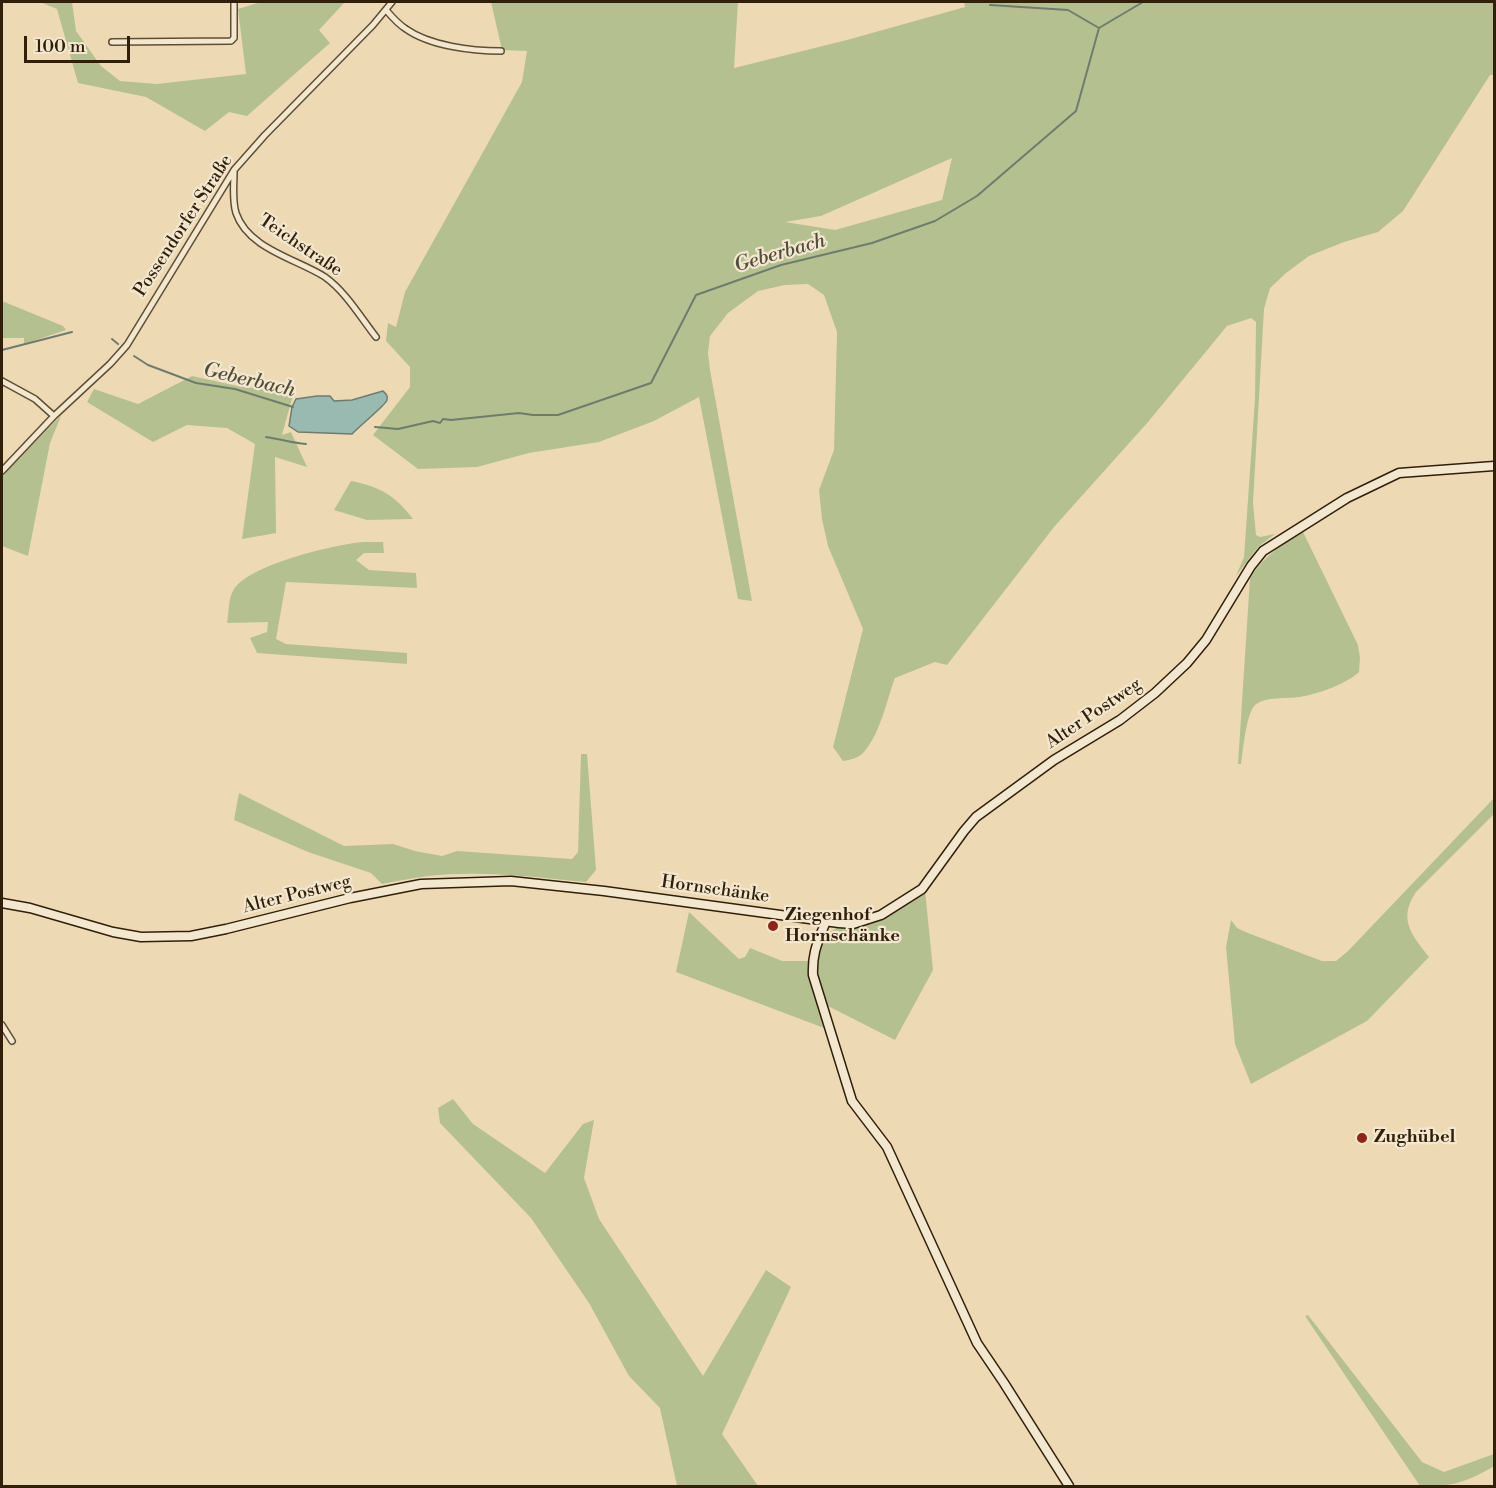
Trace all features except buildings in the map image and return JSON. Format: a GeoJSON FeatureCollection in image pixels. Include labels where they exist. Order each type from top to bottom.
{"type":"FeatureCollection","features":[{"type":"Feature","properties":{"kind":"street"},"geometry":{"type":"LineString","coordinates":[[112,42],[231,41],[234,38],[234,2]]}},
{"type":"Feature","properties":{"kind":"street","name":"Possendorfer Straße"},"geometry":{"type":"LineString","coordinates":[[2,471],[54,416],[88,387],[127,345],[234,170],[265,135],[373,25],[392,2]]}},
{"type":"Feature","properties":{"kind":"street"},"geometry":{"type":"LineString","coordinates":[[386,10],[398,23],[419,36],[457,47],[501,51]]}},
{"type":"Feature","properties":{"kind":"street","name":"Teichstraße"},"geometry":{"type":"LineString","coordinates":[[234,170],[234,202],[237,215],[244,227],[260,243],[280,256],[326,278],[376,338]]}},
{"type":"Feature","properties":{"kind":"street"},"geometry":{"type":"LineString","coordinates":[[2,381],[34,399],[54,416]]}},
{"type":"Feature","properties":{"kind":"street","name":"Alter Postweg"},"geometry":{"type":"LineString","coordinates":[[826,921],[853,924],[881,915],[900,905],[922,889],[976,817],[1054,760],[1120,720],[1149,699],[1187,663],[1206,640],[1251,566],[1263,551],[1347,498],[1399,473],[1494,466]]}},
{"type":"Feature","properties":{"kind":"street","name":"Alter Postweg"},"geometry":{"type":"LineString","coordinates":[[2,903],[141,937],[191,936],[226,930],[350,898],[421,884],[511,881],[604,891]]}},
{"type":"Feature","properties":{"kind":"street","name":"Hornschänke"},"geometry":{"type":"LineString","coordinates":[[604,891],[826,921]]}},
{"type":"Feature","properties":{"kind":"street"},"geometry":{"type":"LineString","coordinates":[[826,921],[815,946],[813,975],[852,1101],[887,1147],[977,1343],[1069,1486]]}},
{"type":"Feature","properties":{"kind":"street"},"geometry":{"type":"LineString","coordinates":[[2,1025],[12,1041]]}},
{"type":"Feature","properties":{"kind":"green space"},"geometry":{"type":"Polygon","coordinates":[[[40,2],[72,2],[76,31],[101,66],[120,81],[157,84],[246,74],[238,9],[261,2],[345,2],[319,30],[330,43],[247,116],[229,112],[205,131],[146,97],[78,83],[57,9],[40,2]]]}},
{"type":"Feature","properties":{"kind":"green space"},"geometry":{"type":"Polygon","coordinates":[[[491,2],[738,2],[734,68],[965,7],[964,2],[1494,2],[1494,75],[1490,75],[1403,211],[1378,232],[1309,256],[1270,288],[1264,309],[1253,503],[1256,535],[1260,537],[1275,534],[1258,547],[1236,576],[1244,557],[1255,399],[1256,322],[1251,318],[1227,326],[1148,422],[1054,527],[947,665],[935,662],[895,678],[879,726],[870,744],[860,756],[843,761],[833,747],[863,629],[828,546],[822,519],[819,490],[834,450],[837,332],[824,295],[808,284],[785,285],[758,291],[728,313],[710,336],[708,353],[710,370],[752,601],[738,599],[699,397],[654,421],[599,442],[529,453],[477,467],[418,469],[373,435],[410,387],[410,367],[386,341],[388,323],[396,327],[405,292],[522,82],[527,51],[502,50],[491,2]],[[952,158],[821,216],[785,222],[835,230],[942,200],[952,158]]]}},
{"type":"Feature","properties":{"kind":"green space"},"geometry":{"type":"Polygon","coordinates":[[[2,301],[63,326],[66,330],[24,344],[24,338],[2,338],[2,301]]]}},
{"type":"Feature","properties":{"kind":"green space"},"geometry":{"type":"Polygon","coordinates":[[[192,376],[242,387],[294,391],[282,435],[291,432],[307,467],[275,457],[276,533],[242,539],[255,444],[227,428],[187,425],[153,442],[87,402],[94,389],[138,404],[192,376]]]}},
{"type":"Feature","properties":{"kind":"green space"},"geometry":{"type":"Polygon","coordinates":[[[61,416],[50,443],[28,556],[2,546],[2,474],[61,416]]]}},
{"type":"Feature","properties":{"kind":"green space"},"geometry":{"type":"Polygon","coordinates":[[[351,481],[386,493],[413,519],[367,520],[334,510],[351,481]]]}},
{"type":"Feature","properties":{"kind":"green space"},"geometry":{"type":"Polygon","coordinates":[[[1303,532],[1358,645],[1359,672],[1347,681],[1323,691],[1300,697],[1265,700],[1255,705],[1247,724],[1241,764],[1238,764],[1250,578],[1261,563],[1303,532]]]}},
{"type":"Feature","properties":{"kind":"green space"},"geometry":{"type":"Polygon","coordinates":[[[364,542],[383,542],[384,553],[364,553],[356,560],[369,570],[416,573],[417,588],[286,582],[276,639],[286,644],[407,653],[407,664],[257,653],[250,638],[267,632],[268,622],[227,623],[231,594],[241,582],[255,573],[314,552],[364,542]]]}},
{"type":"Feature","properties":{"kind":"green space"},"geometry":{"type":"Polygon","coordinates":[[[581,754],[587,754],[596,870],[586,882],[507,875],[448,874],[382,884],[371,873],[308,852],[234,820],[239,793],[344,846],[393,844],[442,856],[457,851],[572,859],[578,852],[581,754]]]}},
{"type":"Feature","properties":{"kind":"green space"},"geometry":{"type":"Polygon","coordinates":[[[1494,798],[1494,814],[1416,892],[1411,902],[1407,918],[1409,926],[1429,957],[1367,1021],[1251,1084],[1235,1044],[1226,947],[1231,920],[1237,928],[1248,933],[1322,961],[1336,961],[1494,798]]]}},
{"type":"Feature","properties":{"kind":"green space"},"geometry":{"type":"Polygon","coordinates":[[[925,890],[933,970],[895,1040],[824,1004],[816,967],[817,955],[825,935],[838,927],[859,927],[869,924],[909,903],[925,890]]]}},
{"type":"Feature","properties":{"kind":"green space"},"geometry":{"type":"Polygon","coordinates":[[[689,912],[739,959],[745,957],[750,948],[782,961],[809,961],[809,976],[824,1028],[676,972],[689,912]]]}},
{"type":"Feature","properties":{"kind":"green space"},"geometry":{"type":"Polygon","coordinates":[[[453,1099],[473,1124],[545,1173],[583,1124],[594,1120],[584,1178],[599,1219],[703,1376],[766,1270],[791,1287],[722,1434],[758,1486],[677,1486],[660,1408],[629,1376],[589,1303],[531,1218],[440,1123],[438,1108],[453,1099]]]}},
{"type":"Feature","properties":{"kind":"green space"},"geometry":{"type":"Polygon","coordinates":[[[1308,1315],[1422,1462],[1444,1472],[1494,1454],[1494,1466],[1459,1482],[1441,1486],[1420,1486],[1305,1316],[1308,1315]]]}},
{"type":"Feature","properties":{"kind":"water"},"geometry":{"type":"Polygon","coordinates":[[[383,391],[387,396],[386,402],[352,434],[298,432],[289,426],[292,407],[296,399],[330,396],[334,401],[352,400],[383,391]]]}},
{"type":"Feature","properties":{"kind":"waterway","name":"Geberbach"},"geometry":{"type":"LineString","coordinates":[[375,427],[398,429],[433,421],[440,423],[443,419],[519,413],[558,415],[651,383],[696,295],[781,265],[872,243],[935,221],[977,196],[1076,111],[1099,28],[1143,2]]}},
{"type":"Feature","properties":{"kind":"waterway"},"geometry":{"type":"LineString","coordinates":[[990,5],[1068,10],[1099,28]]}},
{"type":"Feature","properties":{"kind":"waterway","name":"Geberbach"},"geometry":{"type":"LineString","coordinates":[[2,350],[72,332]]}},
{"type":"Feature","properties":{"kind":"waterway","name":"Geberbach"},"geometry":{"type":"LineString","coordinates":[[112,339],[118,344]]}},
{"type":"Feature","properties":{"kind":"waterway","name":"Geberbach"},"geometry":{"type":"LineString","coordinates":[[134,356],[148,365],[196,383],[235,389],[293,407]]}},
{"type":"Feature","properties":{"kind":"waterway"},"geometry":{"type":"LineString","coordinates":[[266,437],[306,444]]}},
{"type":"Feature","properties":{"kind":"place","name":"Ziegenhof Hornschänke"},"geometry":{"type":"Point","coordinates":[773,926]}},
{"type":"Feature","properties":{"kind":"place","name":"Zughübel"},"geometry":{"type":"Point","coordinates":[1362,1138]}}]}
